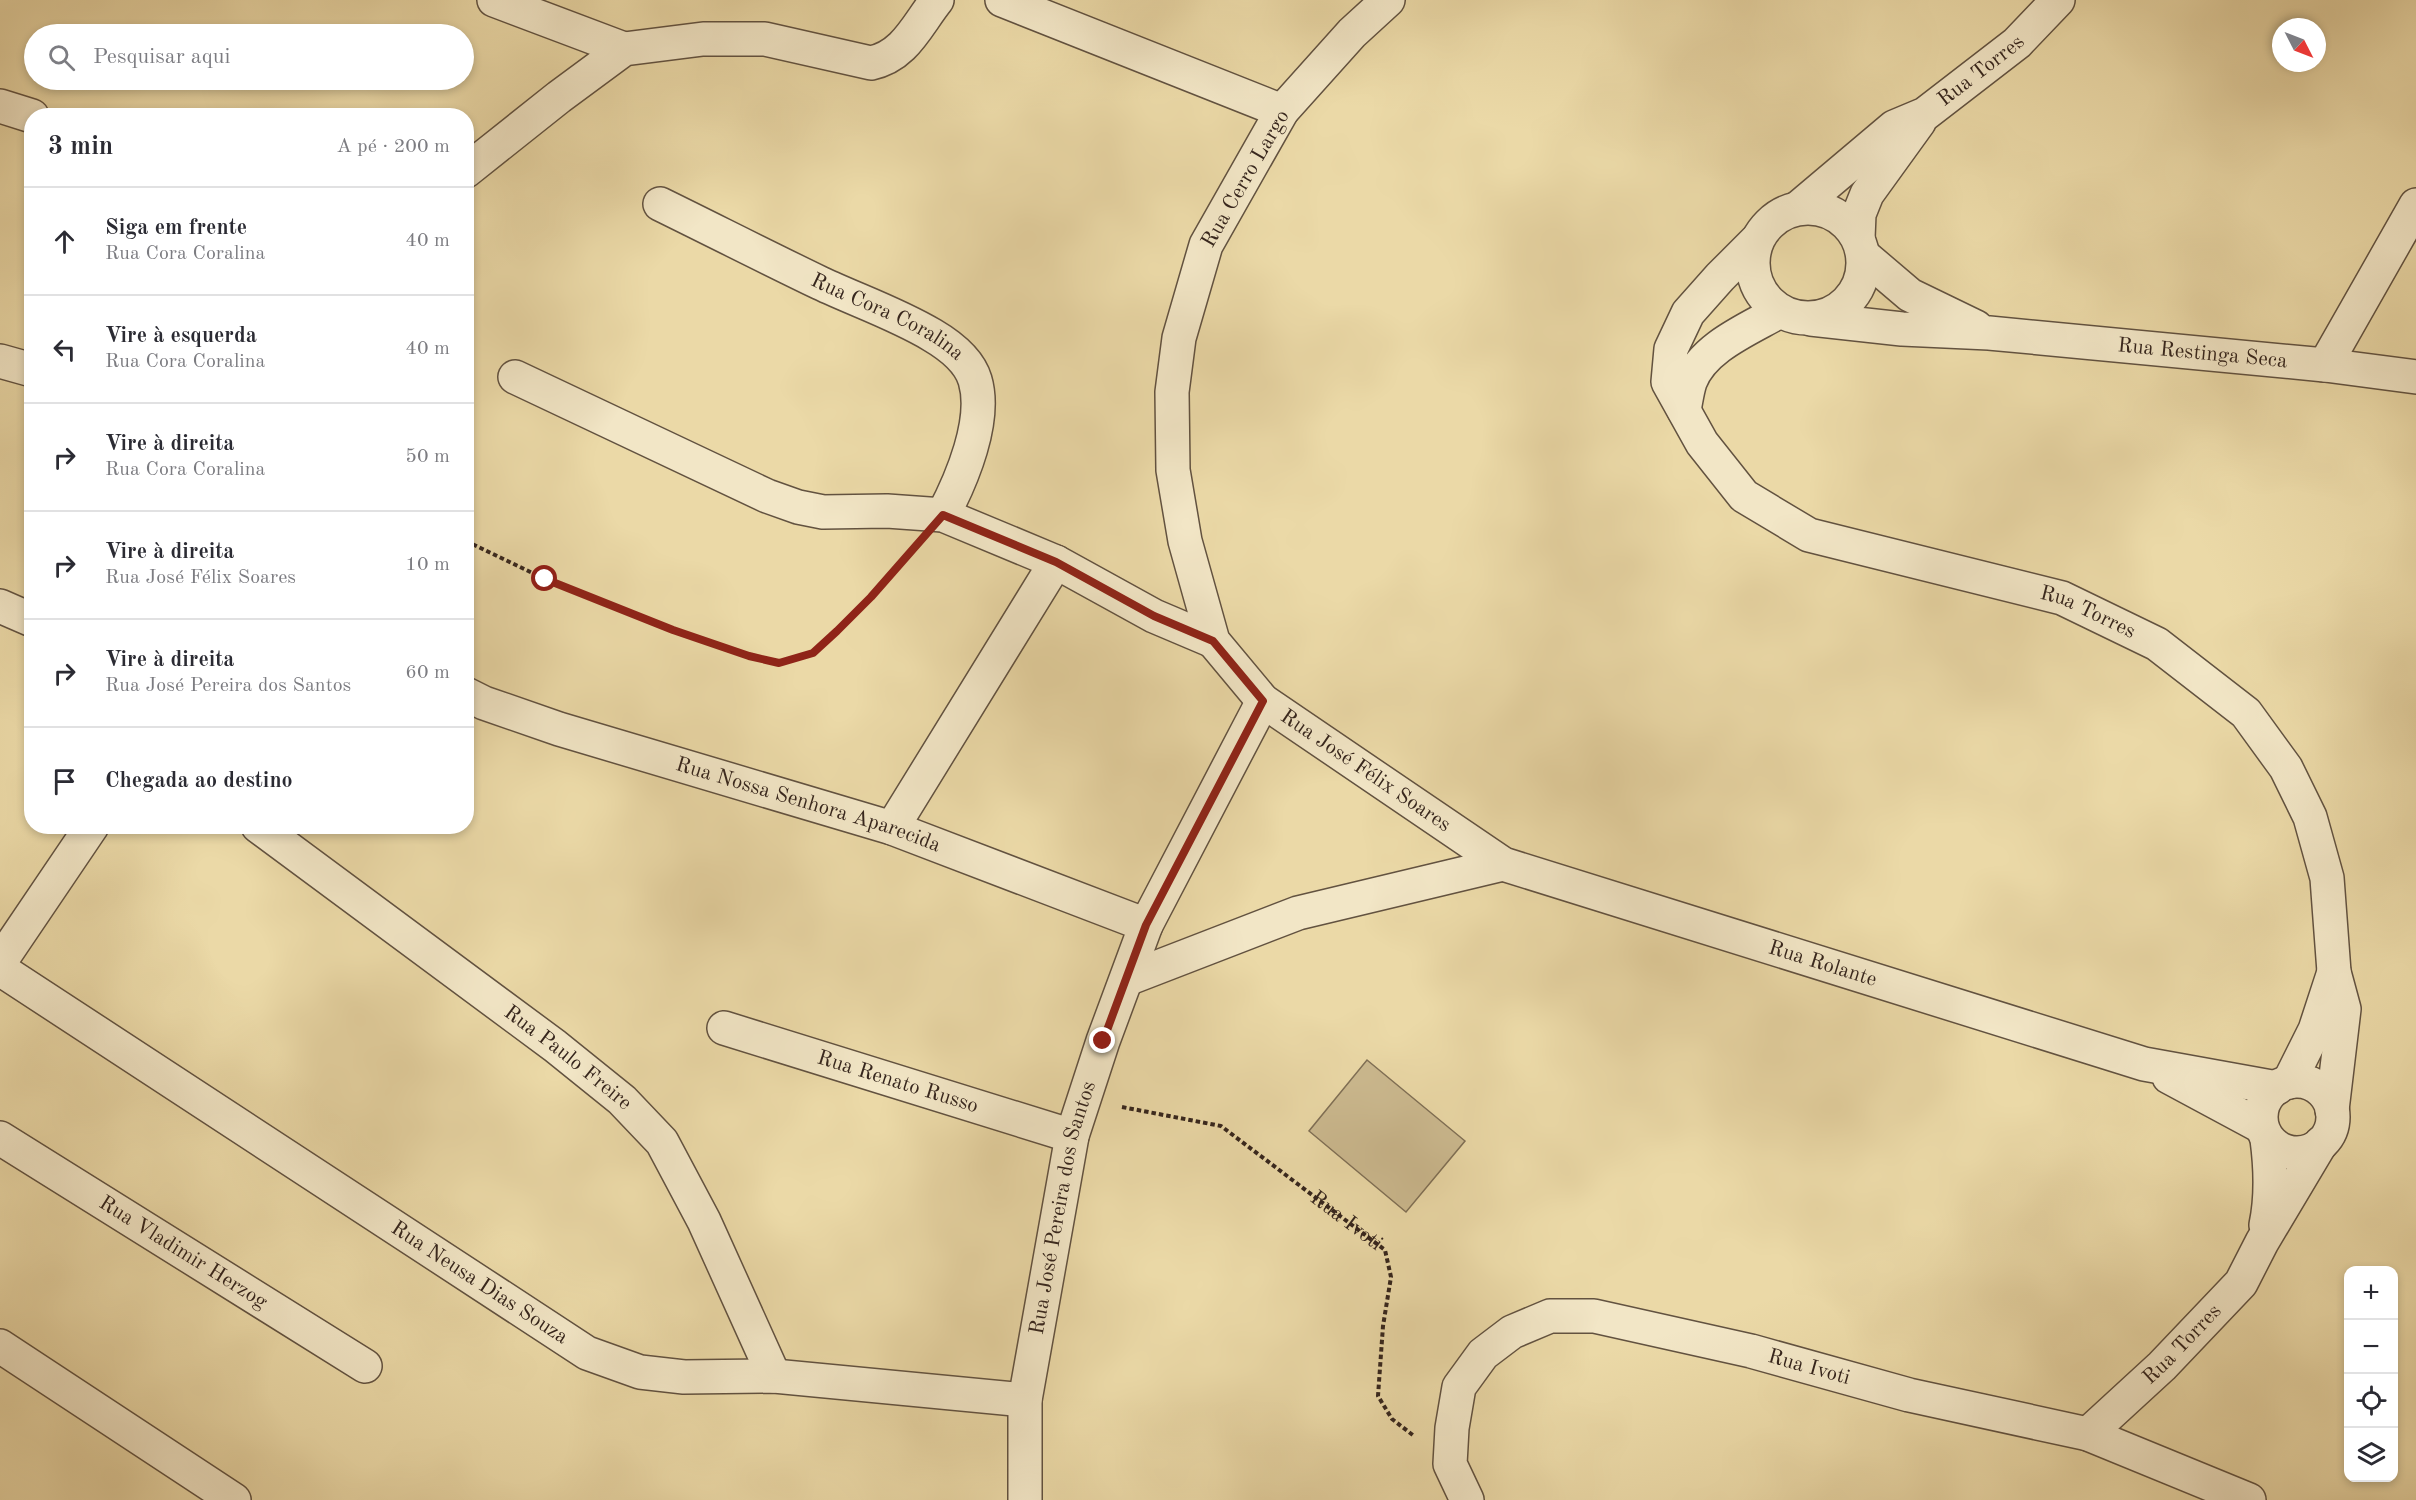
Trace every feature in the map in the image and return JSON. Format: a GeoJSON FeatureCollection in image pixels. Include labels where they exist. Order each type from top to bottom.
{"type":"FeatureCollection","features":[{"type":"Feature","properties":{"kind":"street"},"geometry":{"type":"LineString","coordinates":[[494,0],[624,49],[703,39],[765,39],[871,63],[894,54],[937,0]]}},
{"type":"Feature","properties":{"kind":"street"},"geometry":{"type":"LineString","coordinates":[[1002,0],[1282,111]]}},
{"type":"Feature","properties":{"kind":"street","name":"Rua Cerro Largo"},"geometry":{"type":"LineString","coordinates":[[1213,641],[1183,531],[1173,470],[1172,392],[1179,338],[1206,245],[1282,111],[1352,33],[1388,0]]}},
{"type":"Feature","properties":{"kind":"street","name":"Rua Torres"},"geometry":{"type":"LineString","coordinates":[[1798,208],[1894,127],[1925,114],[2017,43],[2058,0]]}},
{"type":"Feature","properties":{"kind":"street"},"geometry":{"type":"LineString","coordinates":[[474,165],[624,49]]}},
{"type":"Feature","properties":{"kind":"street"},"geometry":{"type":"LineString","coordinates":[[0,106],[24,114]]}},
{"type":"Feature","properties":{"kind":"street","name":"Rua Torres"},"geometry":{"type":"LineString","coordinates":[[1860,246],[1859,214],[1867,194],[1925,114]]}},
{"type":"Feature","properties":{"kind":"street","name":"Rua Cora Coralina"},"geometry":{"type":"LineString","coordinates":[[660,204],[932,335],[966,362],[974,379],[979,403],[968,459],[958,486],[943,515]]}},
{"type":"Feature","properties":{"kind":"street"},"geometry":{"type":"LineString","coordinates":[[2325,364],[2416,205]]}},
{"type":"Feature","properties":{"kind":"street"},"geometry":{"type":"LineString","coordinates":[[1816,207],[1833,213],[1847,223],[1860,246],[1863,273],[1857,290],[1845,304],[1829,314],[1811,319],[1792,317],[1780,311],[1762,295],[1754,278],[1752,259],[1756,241],[1767,225],[1781,213],[1798,208],[1816,207]]}},
{"type":"Feature","properties":{"kind":"street","name":"Rua Torres"},"geometry":{"type":"LineString","coordinates":[[1756,241],[1688,313],[1671,349],[1668,382],[1702,443],[1744,496],[1809,535],[2062,598],[2157,644],[2246,713],[2286,768],[2310,817],[2326,878],[2334,972],[2344,1009],[2332,1110]]}},
{"type":"Feature","properties":{"kind":"street","name":"Rua Restinga Seca"},"geometry":{"type":"LineString","coordinates":[[1860,246],[1910,295],[1989,333]]}},
{"type":"Feature","properties":{"kind":"street"},"geometry":{"type":"LineString","coordinates":[[1684,410],[1690,382],[1701,363],[1724,344],[1780,311]]}},
{"type":"Feature","properties":{"kind":"street","name":"Rua Restinga Seca"},"geometry":{"type":"LineString","coordinates":[[1811,319],[1902,329],[1989,333],[2325,364],[2416,377]]}},
{"type":"Feature","properties":{"kind":"street"},"geometry":{"type":"LineString","coordinates":[[0,361],[24,368]]}},
{"type":"Feature","properties":{"kind":"street"},"geometry":{"type":"LineString","coordinates":[[514,377],[767,496],[798,507],[823,512],[887,511],[943,515],[1056,562],[1154,616],[1213,641]]}},
{"type":"Feature","properties":{"kind":"street"},"geometry":{"type":"LineString","coordinates":[[892,828],[1056,562]]}},
{"type":"Feature","properties":{"kind":"street"},"geometry":{"type":"LineString","coordinates":[[0,606],[24,616]]}},
{"type":"Feature","properties":{"kind":"street","name":"Rua José Félix Soares"},"geometry":{"type":"LineString","coordinates":[[1213,641],[1263,701],[1503,864]]}},
{"type":"Feature","properties":{"kind":"street","name":"Rua Nossa Senhora Aparecida"},"geometry":{"type":"LineString","coordinates":[[474,698],[559,729],[892,828],[1146,925]]}},
{"type":"Feature","properties":{"kind":"street","name":"Rua José Pereira dos Santos"},"geometry":{"type":"LineString","coordinates":[[1025,1500],[1025,1400],[1072,1136],[1083,1099],[1146,925],[1263,701]]}},
{"type":"Feature","properties":{"kind":"street"},"geometry":{"type":"LineString","coordinates":[[0,962],[87,834]]}},
{"type":"Feature","properties":{"kind":"street","name":"Rua Paulo Freire"},"geometry":{"type":"LineString","coordinates":[[269,834],[555,1046],[622,1100],[662,1142],[704,1221],[774,1376]]}},
{"type":"Feature","properties":{"kind":"street"},"geometry":{"type":"LineString","coordinates":[[1127,979],[1298,913],[1503,864]]}},
{"type":"Feature","properties":{"kind":"street","name":"Rua Rolante"},"geometry":{"type":"LineString","coordinates":[[1503,864],[2144,1064],[2283,1085]]}},
{"type":"Feature","properties":{"kind":"street","name":"Rua Neusa Dias Souza"},"geometry":{"type":"LineString","coordinates":[[0,969],[587,1353],[640,1372],[684,1377],[774,1376],[1025,1400]]}},
{"type":"Feature","properties":{"kind":"street","name":"Rua Torres"},"geometry":{"type":"LineString","coordinates":[[2283,1085],[2315,1030],[2334,972]]}},
{"type":"Feature","properties":{"kind":"street","name":"Rua Renato Russo"},"geometry":{"type":"LineString","coordinates":[[724,1028],[1072,1136]]}},
{"type":"Feature","properties":{"kind":"street","name":"Rua Rolante"},"geometry":{"type":"LineString","coordinates":[[2144,1064],[2265,1133]]}},
{"type":"Feature","properties":{"kind":"street"},"geometry":{"type":"LineString","coordinates":[[2300,1081],[2321,1090],[2332,1110],[2333,1122],[2329,1133],[2312,1150],[2300,1153],[2288,1152],[2276,1147],[2265,1133],[2260,1115],[2269,1094],[2283,1085],[2300,1081]]}},
{"type":"Feature","properties":{"kind":"street","name":"Rua Torres"},"geometry":{"type":"LineString","coordinates":[[2262,1242],[2270,1207],[2271,1184],[2265,1133]]}},
{"type":"Feature","properties":{"kind":"street","name":"Rua Vladimir Herzog"},"geometry":{"type":"LineString","coordinates":[[0,1138],[365,1366]]}},
{"type":"Feature","properties":{"kind":"street","name":"Rua Torres"},"geometry":{"type":"LineString","coordinates":[[2088,1434],[2162,1366],[2241,1283],[2262,1242],[2321,1143]]}},
{"type":"Feature","properties":{"kind":"street","name":"Rua Ivoti"},"geometry":{"type":"LineString","coordinates":[[1467,1500],[1450,1464],[1452,1428],[1459,1387],[1483,1354],[1512,1332],[1550,1316],[1605,1318],[1751,1351],[1909,1395],[2088,1434],[2249,1500]]}},
{"type":"Feature","properties":{"kind":"street"},"geometry":{"type":"LineString","coordinates":[[0,1346],[234,1500]]}},
{"type":"Feature","properties":{"kind":"path"},"geometry":{"type":"LineString","coordinates":[[474,545],[545,579],[673,630],[749,656],[779,663],[813,653],[829,639],[871,597],[943,515]]}},
{"type":"Feature","properties":{"kind":"path","name":"Rua Ivoti"},"geometry":{"type":"LineString","coordinates":[[1083,1099],[1221,1126],[1385,1250],[1391,1277],[1383,1326],[1378,1396],[1392,1419],[1450,1464]]}},
{"type":"Feature","properties":{"kind":"shaded area"},"geometry":{"type":"Polygon","coordinates":[[[1367,1060],[1465,1141],[1406,1212],[1309,1131],[1367,1060]]]}},
{"type":"Feature","properties":{"kind":"route"},"geometry":{"type":"LineString","coordinates":[[545,579],[673,630],[749,656],[779,663],[797,660],[813,653],[871,597],[943,515],[1056,562],[1154,616],[1213,641],[1263,701],[1146,925],[1103,1041]]}}]}
